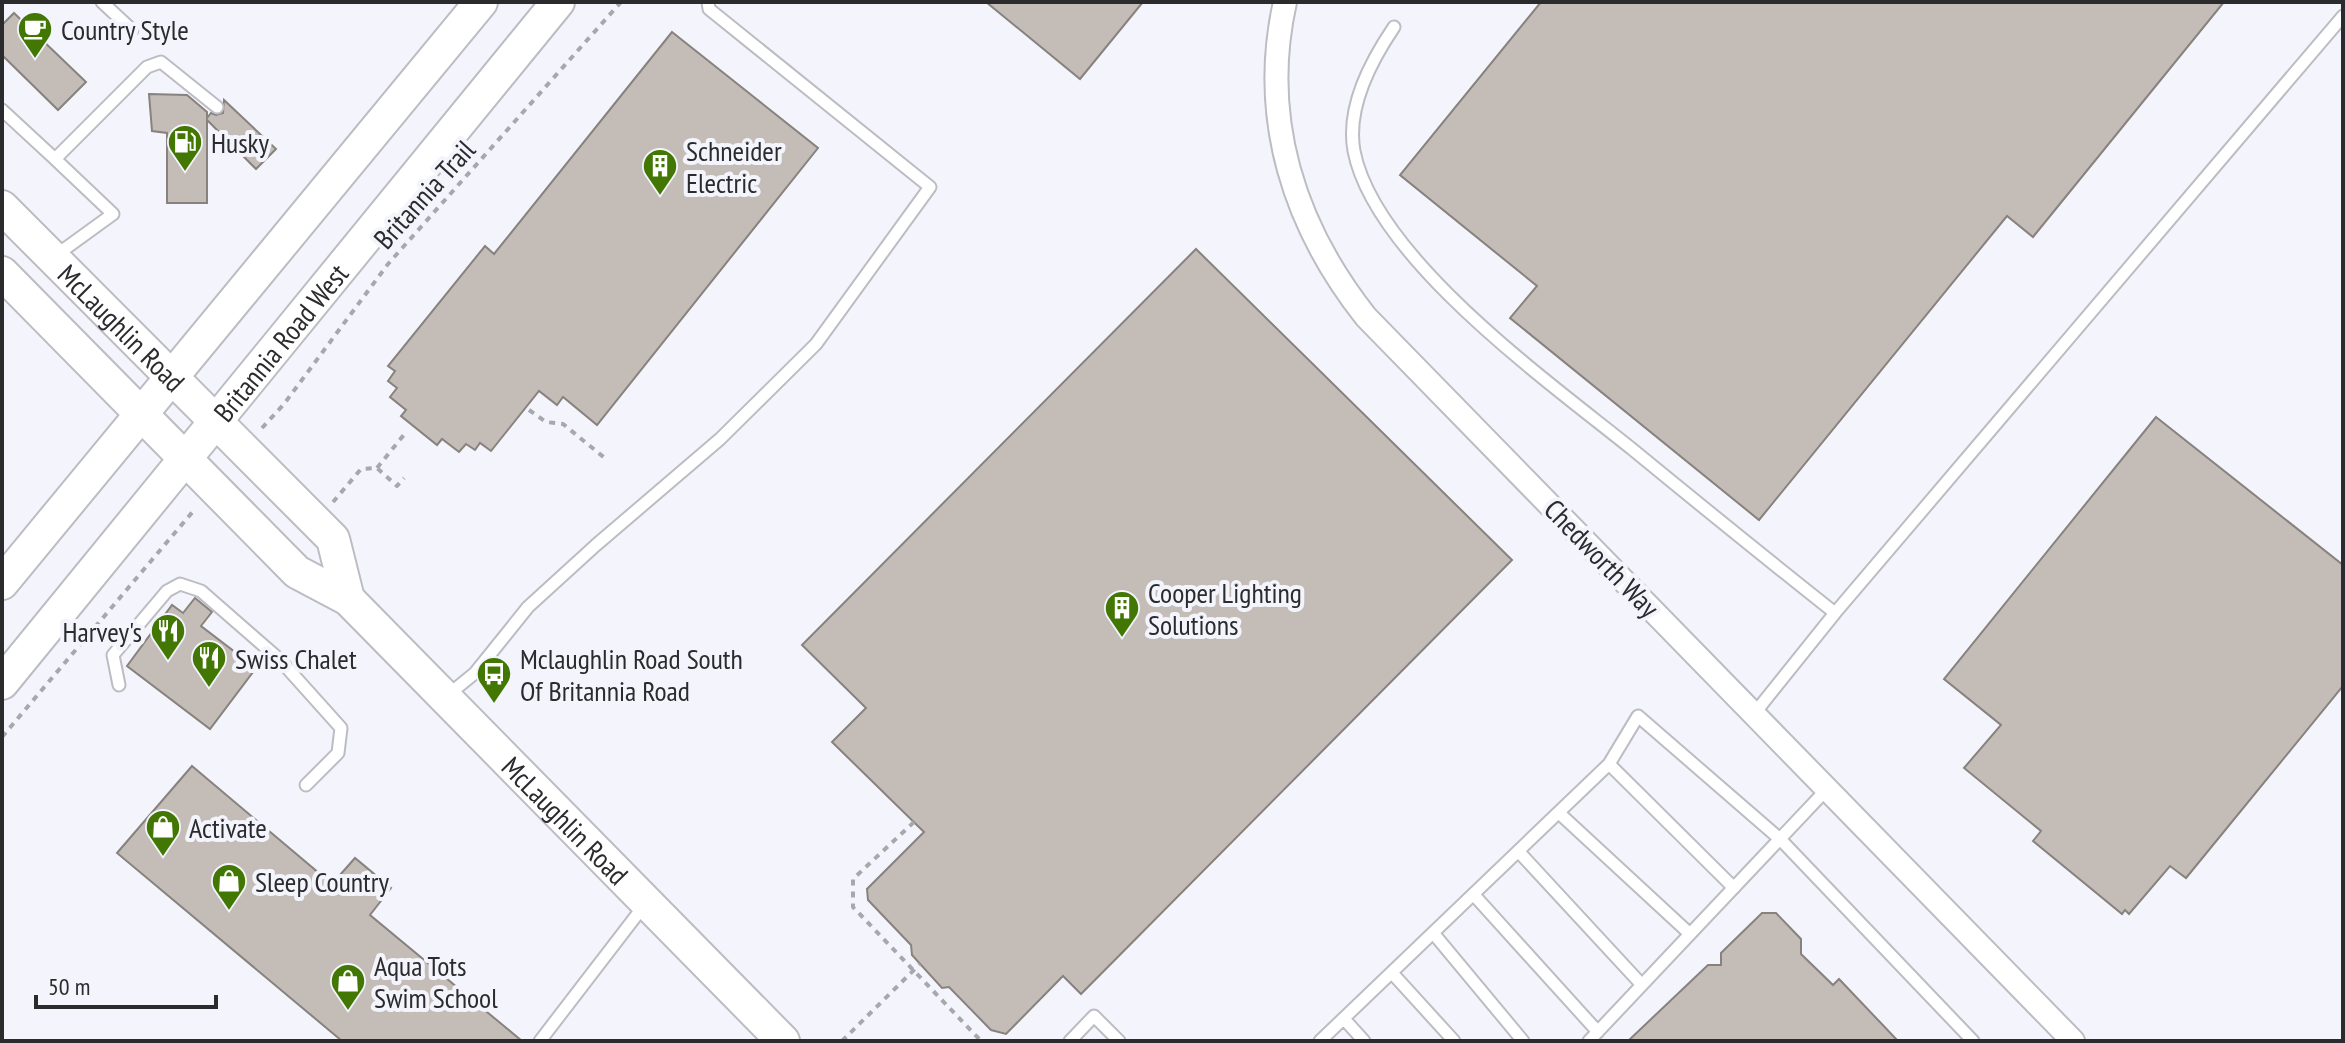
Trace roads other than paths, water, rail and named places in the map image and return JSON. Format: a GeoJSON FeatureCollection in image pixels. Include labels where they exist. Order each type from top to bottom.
{"type":"FeatureCollection","features":[{"type":"Feature","properties":{"kind":"street"},"geometry":{"type":"LineString","coordinates":[[2,583],[481,2]]}},
{"type":"Feature","properties":{"kind":"street","name":"Britannia Road West"},"geometry":{"type":"LineString","coordinates":[[2,683],[558,2]]}},
{"type":"Feature","properties":{"kind":"street","name":"Chedworth Way"},"geometry":{"type":"LineString","coordinates":[[1285,2],[1279,32],[1276,83],[1285,158],[1308,226],[1344,288],[1366,317],[2073,1041]]}},
{"type":"Feature","properties":{"kind":"street","name":"McLaughlin Road"},"geometry":{"type":"LineString","coordinates":[[2,207],[333,539],[348,599]]}},
{"type":"Feature","properties":{"kind":"street","name":"McLaughlin Road"},"geometry":{"type":"LineString","coordinates":[[2,273],[297,572],[348,599],[783,1041]]}},
{"type":"Feature","properties":{"kind":"lane"},"geometry":{"type":"LineString","coordinates":[[102,2],[132,30]]}},
{"type":"Feature","properties":{"kind":"lane"},"geometry":{"type":"LineString","coordinates":[[445,698],[475,673],[528,607],[720,439],[816,344],[930,187],[709,9],[708,2]]}},
{"type":"Feature","properties":{"kind":"lane"},"geometry":{"type":"LineString","coordinates":[[1754,714],[1835,613],[2343,16]]}},
{"type":"Feature","properties":{"kind":"lane"},"geometry":{"type":"LineString","coordinates":[[1394,27],[1372,60],[1354,124],[1354,150],[1382,214],[1427,273],[1485,329],[1835,613]]}},
{"type":"Feature","properties":{"kind":"lane"},"geometry":{"type":"LineString","coordinates":[[55,159],[147,67],[161,62],[217,107]]}},
{"type":"Feature","properties":{"kind":"lane"},"geometry":{"type":"LineString","coordinates":[[2,110],[113,214],[52,258]]}},
{"type":"Feature","properties":{"kind":"lane"},"geometry":{"type":"LineString","coordinates":[[119,685],[113,655],[167,591],[180,584],[201,591],[280,660],[341,728],[338,753],[306,785]]}},
{"type":"Feature","properties":{"kind":"lane"},"geometry":{"type":"LineString","coordinates":[[1320,1041],[1609,764],[1638,716],[1780,839],[1973,1041]]}},
{"type":"Feature","properties":{"kind":"lane"},"geometry":{"type":"LineString","coordinates":[[1609,764],[1734,888]]}},
{"type":"Feature","properties":{"kind":"lane"},"geometry":{"type":"LineString","coordinates":[[1474,895],[1593,1036],[1827,789]]}},
{"type":"Feature","properties":{"kind":"lane"},"geometry":{"type":"LineString","coordinates":[[1559,813],[1690,934]]}},
{"type":"Feature","properties":{"kind":"lane"},"geometry":{"type":"LineString","coordinates":[[1519,852],[1642,985]]}},
{"type":"Feature","properties":{"kind":"lane"},"geometry":{"type":"LineString","coordinates":[[545,1039],[647,903]]}},
{"type":"Feature","properties":{"kind":"lane"},"geometry":{"type":"LineString","coordinates":[[1434,934],[1523,1041]]}},
{"type":"Feature","properties":{"kind":"lane"},"geometry":{"type":"LineString","coordinates":[[1393,974],[1454,1041]]}},
{"type":"Feature","properties":{"kind":"lane"},"geometry":{"type":"LineString","coordinates":[[1070,1041],[1094,1016],[1119,1041]]}},
{"type":"Feature","properties":{"kind":"lane"},"geometry":{"type":"LineString","coordinates":[[1345,1020],[1364,1041]]}},
{"type":"Feature","properties":{"kind":"place","name":"Country Style"},"geometry":{"type":"Point","coordinates":[35,60]}},
{"type":"Feature","properties":{"kind":"place","name":"Husky"},"geometry":{"type":"Point","coordinates":[185,173]}},
{"type":"Feature","properties":{"kind":"place","name":"Schneider Electric"},"geometry":{"type":"Point","coordinates":[660,197]}},
{"type":"Feature","properties":{"kind":"place","name":"Cooper Lighting Solutions"},"geometry":{"type":"Point","coordinates":[1122,639]}},
{"type":"Feature","properties":{"kind":"place","name":"Harvey's"},"geometry":{"type":"Point","coordinates":[168,662]}},
{"type":"Feature","properties":{"kind":"place","name":"Swiss Chalet"},"geometry":{"type":"Point","coordinates":[209,689]}},
{"type":"Feature","properties":{"kind":"place","name":"Mclaughlin Road South Of Britannia Road"},"geometry":{"type":"Point","coordinates":[494,705]}},
{"type":"Feature","properties":{"kind":"place","name":"Activate"},"geometry":{"type":"Point","coordinates":[163,858]}},
{"type":"Feature","properties":{"kind":"place","name":"Sleep Country"},"geometry":{"type":"Point","coordinates":[229,912]}},
{"type":"Feature","properties":{"kind":"place","name":"Aqua Tots Swim School"},"geometry":{"type":"Point","coordinates":[348,1012]}}]}
